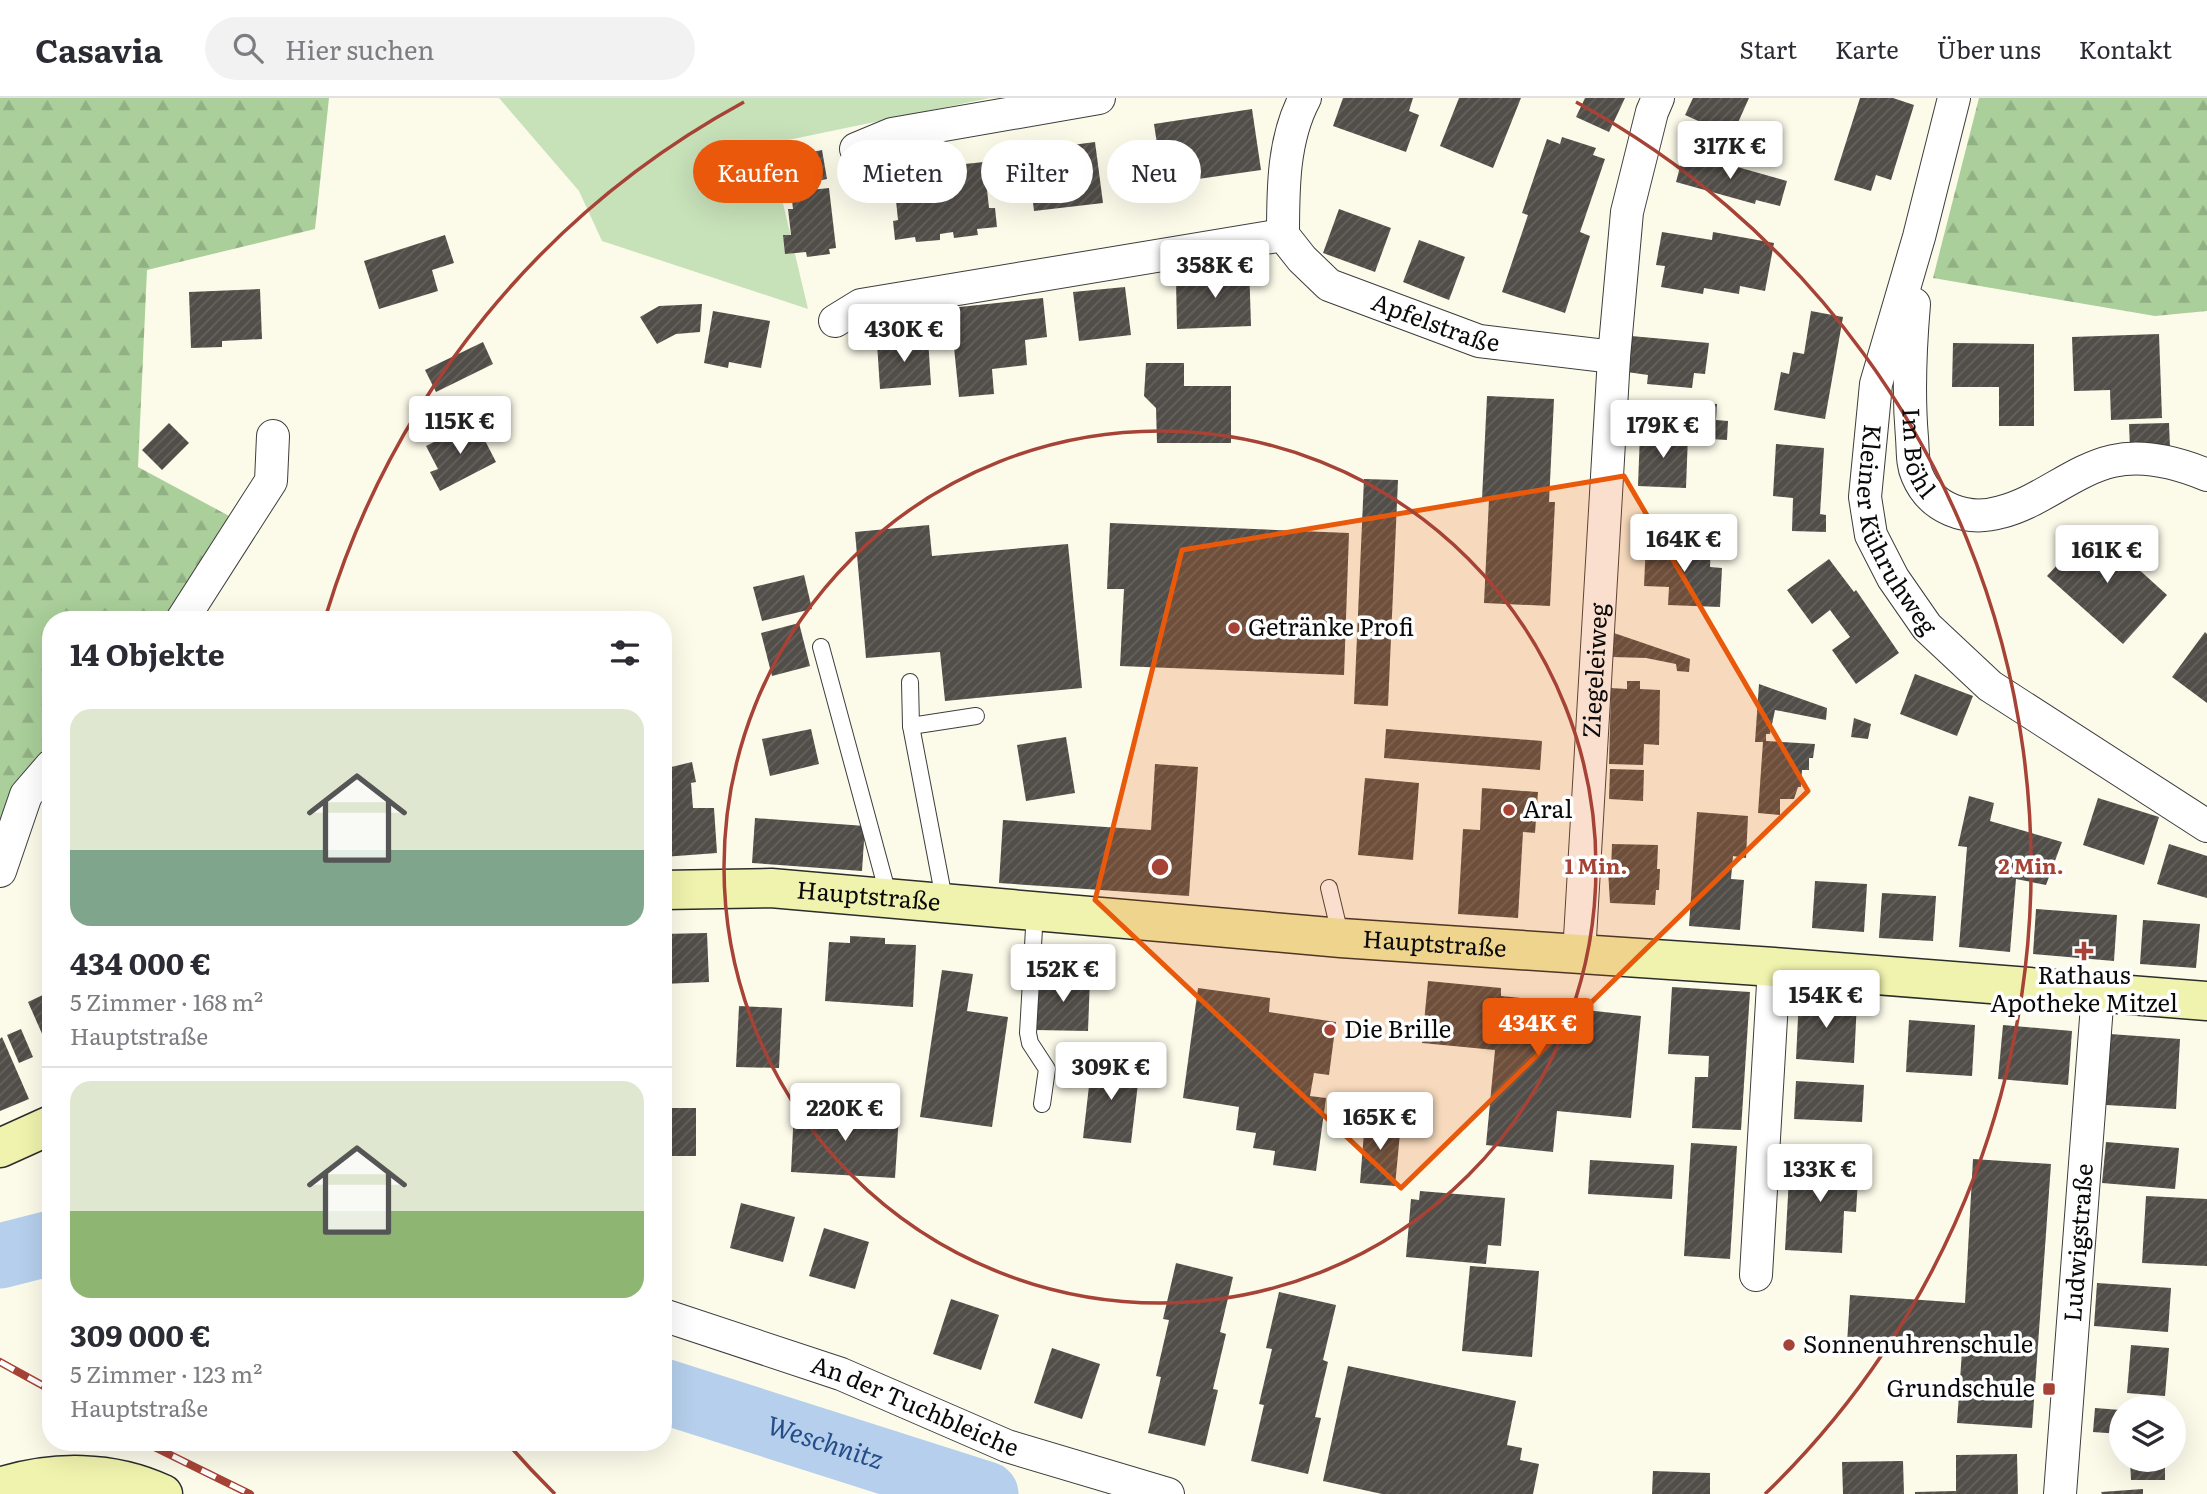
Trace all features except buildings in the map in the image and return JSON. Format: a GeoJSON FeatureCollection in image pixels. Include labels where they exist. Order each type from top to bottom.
{"type":"FeatureCollection","features":[{"type":"Feature","properties":{"kind":"main road","name":"Hauptstraße"},"geometry":{"type":"LineString","coordinates":[[672,890],[771,888],[1341,938],[2207,1000]]}},
{"type":"Feature","properties":{"kind":"main road"},"geometry":{"type":"LineString","coordinates":[[0,1147],[42,1129]]}},
{"type":"Feature","properties":{"kind":"main road"},"geometry":{"type":"LineString","coordinates":[[0,1487],[31,1477],[73,1474],[147,1486],[163,1494]]}},
{"type":"Feature","properties":{"kind":"street"},"geometry":{"type":"LineString","coordinates":[[878,140],[892,134],[1099,98]]}},
{"type":"Feature","properties":{"kind":"street"},"geometry":{"type":"LineString","coordinates":[[835,321],[861,304],[1283,235],[1283,178],[1298,112],[1305,98]]}},
{"type":"Feature","properties":{"kind":"street","name":"Ziegeleiweg"},"geometry":{"type":"LineString","coordinates":[[1579,955],[1615,357],[1627,212],[1658,98]]}},
{"type":"Feature","properties":{"kind":"street","name":"Kleiner Kühruhweg"},"geometry":{"type":"LineString","coordinates":[[1954,98],[1919,237],[1876,384],[1865,496],[1871,535],[1893,578],[1927,627],[1990,685],[2207,826]]}},
{"type":"Feature","properties":{"kind":"street","name":"Apfelstraße"},"geometry":{"type":"LineString","coordinates":[[1283,235],[1302,259],[1329,285],[1479,341],[1615,357]]}},
{"type":"Feature","properties":{"kind":"street","name":"Im Böhl"},"geometry":{"type":"LineString","coordinates":[[1919,237],[1908,366],[1908,397],[1916,474],[1934,500],[1947,509],[1964,515],[1993,514],[2016,507],[2087,470],[2111,461],[2136,458],[2187,467],[2207,475]]}},
{"type":"Feature","properties":{"kind":"street"},"geometry":{"type":"LineString","coordinates":[[188,611],[271,481],[273,436]]}},
{"type":"Feature","properties":{"kind":"street"},"geometry":{"type":"LineString","coordinates":[[0,870],[26,795],[42,776]]}},
{"type":"Feature","properties":{"kind":"street"},"geometry":{"type":"LineString","coordinates":[[1756,1275],[1774,967]]}},
{"type":"Feature","properties":{"kind":"street","name":"Ludwigstraße"},"geometry":{"type":"LineString","coordinates":[[2060,1494],[2098,992]]}},
{"type":"Feature","properties":{"kind":"street","name":"An der Tuchbleiche"},"geometry":{"type":"LineString","coordinates":[[672,1318],[841,1374],[1007,1446],[1168,1494]]}},
{"type":"Feature","properties":{"kind":"lane"},"geometry":{"type":"LineString","coordinates":[[821,647],[890,898]]}},
{"type":"Feature","properties":{"kind":"lane"},"geometry":{"type":"LineString","coordinates":[[910,682],[911,726],[946,904]]}},
{"type":"Feature","properties":{"kind":"lane"},"geometry":{"type":"LineString","coordinates":[[911,726],[976,716]]}},
{"type":"Feature","properties":{"kind":"lane"},"geometry":{"type":"LineString","coordinates":[[1329,888],[1341,938]]}},
{"type":"Feature","properties":{"kind":"lane"},"geometry":{"type":"LineString","coordinates":[[1035,911],[1028,1033],[1030,1043],[1047,1069],[1042,1104]]}},
{"type":"Feature","properties":{"kind":"highlighted area"},"geometry":{"type":"Polygon","coordinates":[[[1624,476],[1808,791],[1401,1188],[1095,900],[1182,550],[1624,476]]]}},
{"type":"Feature","properties":{"kind":"green space"},"geometry":{"type":"Polygon","coordinates":[[[0,98],[329,98],[315,229],[147,270],[138,467],[259,532],[184,611],[42,611],[42,772],[0,854],[0,98]]]}},
{"type":"Feature","properties":{"kind":"green space"},"geometry":{"type":"Polygon","coordinates":[[[499,98],[990,98],[788,140],[693,140],[693,203],[783,203],[808,309],[602,241],[579,191],[499,98]]]}},
{"type":"Feature","properties":{"kind":"green space"},"geometry":{"type":"Polygon","coordinates":[[[1979,98],[2207,98],[2207,311],[2155,316],[1933,278],[1979,98]]]}},
{"type":"Feature","properties":{"kind":"waterway","name":"Weschnitz"},"geometry":{"type":"LineString","coordinates":[[0,1256],[42,1245]]}},
{"type":"Feature","properties":{"kind":"waterway","name":"Weschnitz"},"geometry":{"type":"LineString","coordinates":[[672,1394],[986,1494]]}},
{"type":"Feature","properties":{"kind":"railway"},"geometry":{"type":"LineString","coordinates":[[0,1362],[42,1385]]}},
{"type":"Feature","properties":{"kind":"railway"},"geometry":{"type":"LineString","coordinates":[[162,1451],[250,1494]]}},
{"type":"Feature","properties":{"kind":"place","name":"Getränke Profi"},"geometry":{"type":"Point","coordinates":[1234,628]}},
{"type":"Feature","properties":{"kind":"place","name":"Aral"},"geometry":{"type":"Point","coordinates":[1509,810]}},
{"type":"Feature","properties":{"kind":"place","name":"Rathaus Apotheke Mitzel"},"geometry":{"type":"Point","coordinates":[2084,951]}},
{"type":"Feature","properties":{"kind":"place","name":"Die Brille"},"geometry":{"type":"Point","coordinates":[1330,1030]}},
{"type":"Feature","properties":{"kind":"place","name":"Sonnenuhrenschule"},"geometry":{"type":"Point","coordinates":[1789,1345]}},
{"type":"Feature","properties":{"kind":"place","name":"Grundschule"},"geometry":{"type":"Point","coordinates":[2049,1389]}}]}
